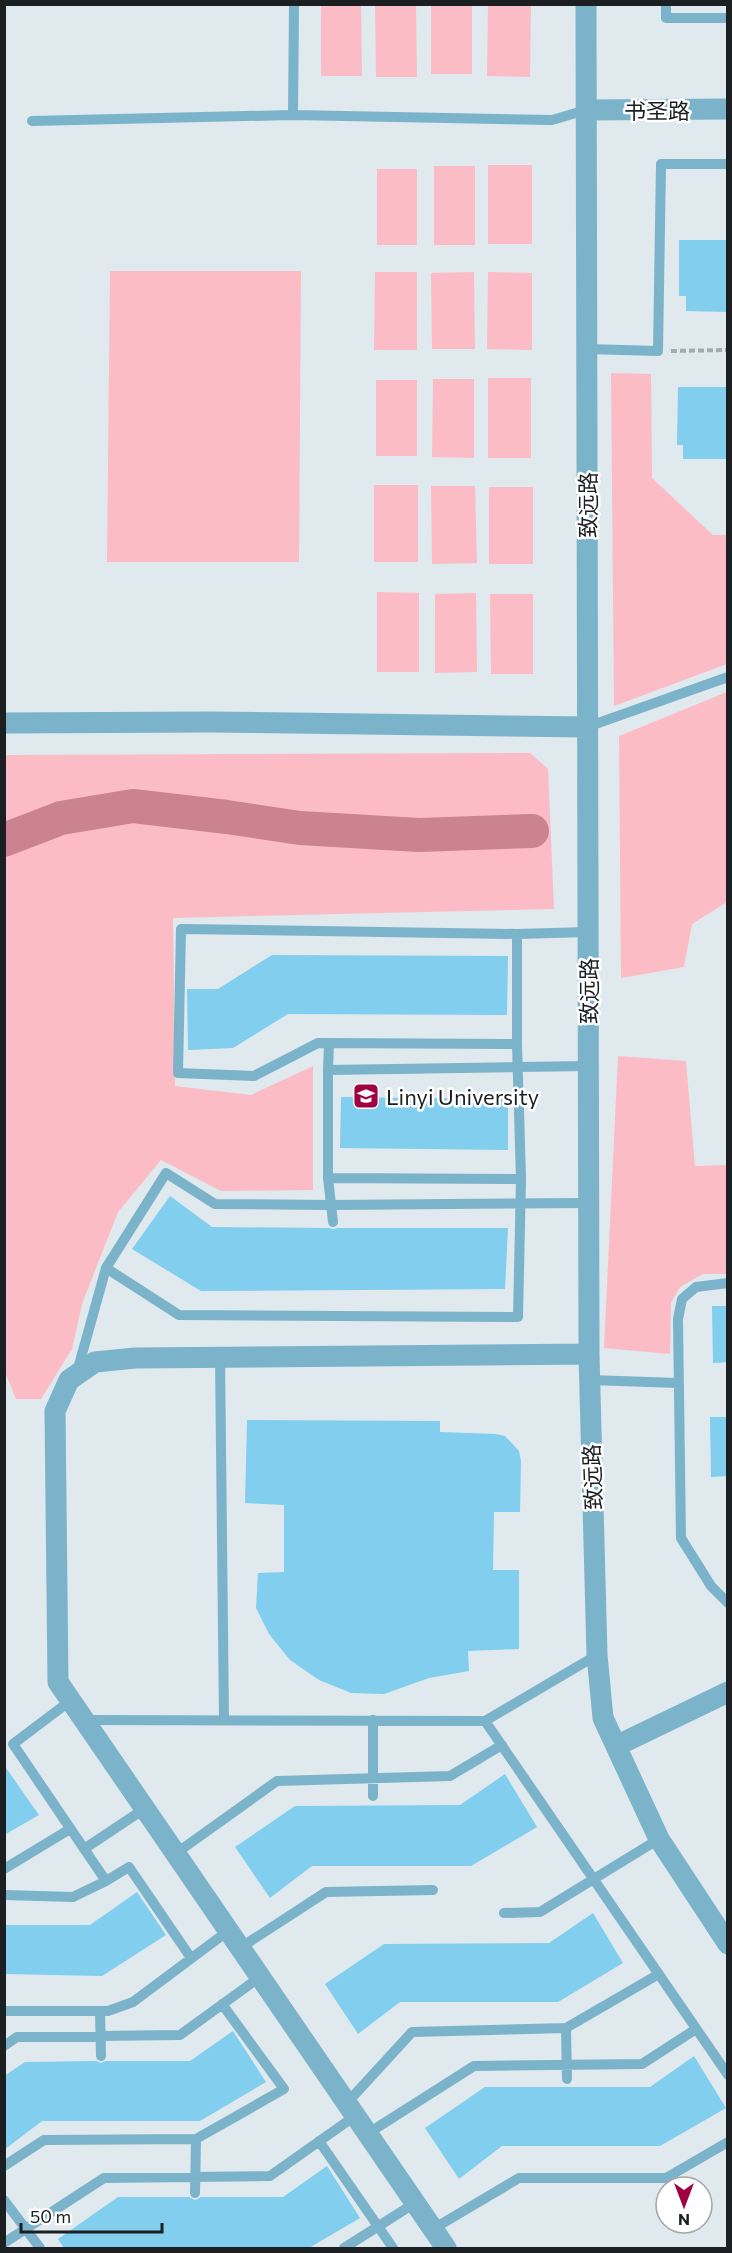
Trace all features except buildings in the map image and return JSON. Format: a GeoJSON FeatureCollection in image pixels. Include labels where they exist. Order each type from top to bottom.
{"type":"FeatureCollection","features":[{"type":"Feature","properties":{"kind":"street","name":"致远路"},"geometry":{"type":"LineString","coordinates":[[586,4],[589,1354],[597,1655],[603,1718],[659,1839],[728,1944]]}},
{"type":"Feature","properties":{"kind":"street","name":"书圣路"},"geometry":{"type":"LineString","coordinates":[[586,110],[728,109]]}},
{"type":"Feature","properties":{"kind":"street"},"geometry":{"type":"LineString","coordinates":[[4,723],[209,722],[587,727]]}},
{"type":"Feature","properties":{"kind":"street"},"geometry":{"type":"LineString","coordinates":[[446,2248],[58,1682],[55,1411],[69,1380],[95,1362],[135,1358],[589,1354]]}},
{"type":"Feature","properties":{"kind":"street"},"geometry":{"type":"LineString","coordinates":[[616,1746],[728,1692]]}},
{"type":"Feature","properties":{"kind":"lane"},"geometry":{"type":"LineString","coordinates":[[294,4],[294,115]]}},
{"type":"Feature","properties":{"kind":"lane"},"geometry":{"type":"LineString","coordinates":[[666,4],[666,18],[728,18]]}},
{"type":"Feature","properties":{"kind":"lane"},"geometry":{"type":"LineString","coordinates":[[32,121],[294,115],[552,120],[586,110]]}},
{"type":"Feature","properties":{"kind":"lane"},"geometry":{"type":"LineString","coordinates":[[586,349],[658,351],[661,164],[728,164]]}},
{"type":"Feature","properties":{"kind":"lane"},"geometry":{"type":"LineString","coordinates":[[587,727],[728,677]]}},
{"type":"Feature","properties":{"kind":"lane"},"geometry":{"type":"LineString","coordinates":[[517,1044],[318,1043],[254,1076],[178,1073],[181,929],[517,934],[588,932]]}},
{"type":"Feature","properties":{"kind":"lane"},"geometry":{"type":"LineString","coordinates":[[106,1268],[179,1315],[518,1317],[521,1179],[517,934]]}},
{"type":"Feature","properties":{"kind":"lane"},"geometry":{"type":"LineString","coordinates":[[329,1043],[328,1178],[333,1222]]}},
{"type":"Feature","properties":{"kind":"lane"},"geometry":{"type":"LineString","coordinates":[[328,1070],[588,1066]]}},
{"type":"Feature","properties":{"kind":"lane"},"geometry":{"type":"LineString","coordinates":[[76,1375],[106,1268],[166,1173],[215,1204],[588,1203]]}},
{"type":"Feature","properties":{"kind":"lane"},"geometry":{"type":"LineString","coordinates":[[328,1178],[521,1179]]}},
{"type":"Feature","properties":{"kind":"lane"},"geometry":{"type":"LineString","coordinates":[[728,1283],[696,1287],[682,1299],[678,1319],[681,1538],[711,1586],[728,1603]]}},
{"type":"Feature","properties":{"kind":"lane"},"geometry":{"type":"LineString","coordinates":[[220,1357],[224,1720]]}},
{"type":"Feature","properties":{"kind":"lane"},"geometry":{"type":"LineString","coordinates":[[590,1380],[678,1383]]}},
{"type":"Feature","properties":{"kind":"lane"},"geometry":{"type":"LineString","coordinates":[[83,1720],[485,1721],[597,1655]]}},
{"type":"Feature","properties":{"kind":"lane"},"geometry":{"type":"LineString","coordinates":[[70,1701],[9,1747],[106,1881]]}},
{"type":"Feature","properties":{"kind":"lane"},"geometry":{"type":"LineString","coordinates":[[373,1720],[373,1796]]}},
{"type":"Feature","properties":{"kind":"lane"},"geometry":{"type":"LineString","coordinates":[[485,1721],[728,2075]]}},
{"type":"Feature","properties":{"kind":"lane"},"geometry":{"type":"LineString","coordinates":[[175,1854],[277,1780],[450,1776],[502,1745]]}},
{"type":"Feature","properties":{"kind":"lane"},"geometry":{"type":"LineString","coordinates":[[84,1849],[144,1809]]}},
{"type":"Feature","properties":{"kind":"lane"},"geometry":{"type":"LineString","coordinates":[[4,1869],[70,1829]]}},
{"type":"Feature","properties":{"kind":"lane"},"geometry":{"type":"LineString","coordinates":[[504,1913],[540,1912],[659,1839]]}},
{"type":"Feature","properties":{"kind":"lane"},"geometry":{"type":"LineString","coordinates":[[4,1895],[73,1897],[129,1867],[191,1958]]}},
{"type":"Feature","properties":{"kind":"lane"},"geometry":{"type":"LineString","coordinates":[[240,1948],[326,1892],[433,1890]]}},
{"type":"Feature","properties":{"kind":"lane"},"geometry":{"type":"LineString","coordinates":[[4,2011],[108,2011],[133,2002],[228,1931]]}},
{"type":"Feature","properties":{"kind":"lane"},"geometry":{"type":"LineString","coordinates":[[4,2243],[104,2178],[270,2176],[319,2141],[350,2110],[412,2032],[566,2028],[659,1974]]}},
{"type":"Feature","properties":{"kind":"lane"},"geometry":{"type":"LineString","coordinates":[[4,2046],[18,2037],[180,2035],[260,1977]]}},
{"type":"Feature","properties":{"kind":"lane"},"geometry":{"type":"LineString","coordinates":[[4,2166],[44,2140],[196,2139],[284,2089],[222,2004]]}},
{"type":"Feature","properties":{"kind":"lane"},"geometry":{"type":"LineString","coordinates":[[100,2011],[101,2056]]}},
{"type":"Feature","properties":{"kind":"lane"},"geometry":{"type":"LineString","coordinates":[[566,2028],[567,2079]]}},
{"type":"Feature","properties":{"kind":"lane"},"geometry":{"type":"LineString","coordinates":[[367,2134],[474,2066],[642,2064],[696,2029]]}},
{"type":"Feature","properties":{"kind":"lane"},"geometry":{"type":"LineString","coordinates":[[195,2193],[196,2139]]}},
{"type":"Feature","properties":{"kind":"lane"},"geometry":{"type":"LineString","coordinates":[[319,2141],[393,2248]]}},
{"type":"Feature","properties":{"kind":"lane"},"geometry":{"type":"LineString","coordinates":[[433,2229],[519,2178],[666,2178],[728,2142]]}},
{"type":"Feature","properties":{"kind":"lane"},"geometry":{"type":"LineString","coordinates":[[4,2200],[24,2230],[40,2248]]}},
{"type":"Feature","properties":{"kind":"lane"},"geometry":{"type":"LineString","coordinates":[[344,2248],[414,2203]]}},
{"type":"Feature","properties":{"kind":"path"},"geometry":{"type":"LineString","coordinates":[[658,351],[728,350]]}},
{"type":"Feature","properties":{"kind":"shaded area"},"geometry":{"type":"Polygon","coordinates":[[[321,5],[361,5],[362,76],[321,76],[321,5]]]}},
{"type":"Feature","properties":{"kind":"shaded area"},"geometry":{"type":"Polygon","coordinates":[[[375,5],[416,5],[417,77],[376,77],[375,5]]]}},
{"type":"Feature","properties":{"kind":"shaded area"},"geometry":{"type":"Polygon","coordinates":[[[431,5],[472,5],[472,74],[431,74],[431,5]]]}},
{"type":"Feature","properties":{"kind":"shaded area"},"geometry":{"type":"Polygon","coordinates":[[[488,5],[531,5],[530,77],[487,76],[488,5]]]}},
{"type":"Feature","properties":{"kind":"shaded area"},"geometry":{"type":"Polygon","coordinates":[[[488,165],[532,165],[532,244],[488,244],[488,165]]]}},
{"type":"Feature","properties":{"kind":"shaded area"},"geometry":{"type":"Polygon","coordinates":[[[434,166],[475,166],[475,245],[434,245],[434,166]]]}},
{"type":"Feature","properties":{"kind":"shaded area"},"geometry":{"type":"Polygon","coordinates":[[[377,169],[417,169],[417,245],[377,245],[377,169]]]}},
{"type":"Feature","properties":{"kind":"shaded area"},"geometry":{"type":"Polygon","coordinates":[[[110,271],[301,271],[299,562],[107,562],[110,271]]]}},
{"type":"Feature","properties":{"kind":"shaded area"},"geometry":{"type":"Polygon","coordinates":[[[375,272],[417,272],[417,350],[374,350],[375,272]]]}},
{"type":"Feature","properties":{"kind":"shaded area"},"geometry":{"type":"Polygon","coordinates":[[[474,272],[475,349],[432,349],[431,273],[474,272]]]}},
{"type":"Feature","properties":{"kind":"shaded area"},"geometry":{"type":"Polygon","coordinates":[[[488,272],[532,273],[532,350],[487,349],[488,272]]]}},
{"type":"Feature","properties":{"kind":"shaded area"},"geometry":{"type":"Polygon","coordinates":[[[611,373],[651,374],[652,478],[713,535],[728,535],[727,664],[614,706],[611,373]]]}},
{"type":"Feature","properties":{"kind":"shaded area"},"geometry":{"type":"Polygon","coordinates":[[[488,378],[531,378],[531,458],[488,458],[488,378]]]}},
{"type":"Feature","properties":{"kind":"shaded area"},"geometry":{"type":"Polygon","coordinates":[[[433,379],[474,379],[474,458],[432,457],[433,379]]]}},
{"type":"Feature","properties":{"kind":"shaded area"},"geometry":{"type":"Polygon","coordinates":[[[376,380],[417,380],[417,456],[376,456],[376,380]]]}},
{"type":"Feature","properties":{"kind":"shaded area"},"geometry":{"type":"Polygon","coordinates":[[[374,485],[418,485],[418,562],[374,562],[374,485]]]}},
{"type":"Feature","properties":{"kind":"shaded area"},"geometry":{"type":"Polygon","coordinates":[[[431,486],[475,486],[477,563],[432,564],[431,486]]]}},
{"type":"Feature","properties":{"kind":"shaded area"},"geometry":{"type":"Polygon","coordinates":[[[489,487],[533,487],[533,564],[489,564],[489,487]]]}},
{"type":"Feature","properties":{"kind":"shaded area"},"geometry":{"type":"Polygon","coordinates":[[[377,592],[419,593],[419,672],[377,672],[377,592]]]}},
{"type":"Feature","properties":{"kind":"shaded area"},"geometry":{"type":"Polygon","coordinates":[[[476,593],[477,672],[435,673],[435,594],[476,593]]]}},
{"type":"Feature","properties":{"kind":"shaded area"},"geometry":{"type":"Polygon","coordinates":[[[490,594],[533,594],[533,674],[491,674],[490,594]]]}},
{"type":"Feature","properties":{"kind":"shaded area"},"geometry":{"type":"Polygon","coordinates":[[[727,692],[727,902],[692,924],[684,967],[621,978],[619,736],[727,692]]]}},
{"type":"Feature","properties":{"kind":"shaded area"},"geometry":{"type":"Polygon","coordinates":[[[530,753],[548,769],[554,909],[173,918],[175,1086],[251,1095],[313,1066],[313,1190],[221,1191],[161,1160],[118,1212],[82,1304],[72,1349],[41,1399],[16,1399],[5,1372],[4,760],[7,755],[530,753]]]}},
{"type":"Feature","properties":{"kind":"shaded area"},"geometry":{"type":"Polygon","coordinates":[[[618,1056],[686,1061],[695,1166],[727,1165],[727,1274],[703,1274],[680,1287],[671,1303],[670,1354],[604,1348],[618,1056]]]}},
{"type":"Feature","properties":{"kind":"waterway"},"geometry":{"type":"LineString","coordinates":[[4,840],[61,818],[133,806],[300,828],[419,835],[532,831]]}},
{"type":"Feature","properties":{"kind":"place","name":"Linyi University"},"geometry":{"type":"Point","coordinates":[366,1096]}}]}
